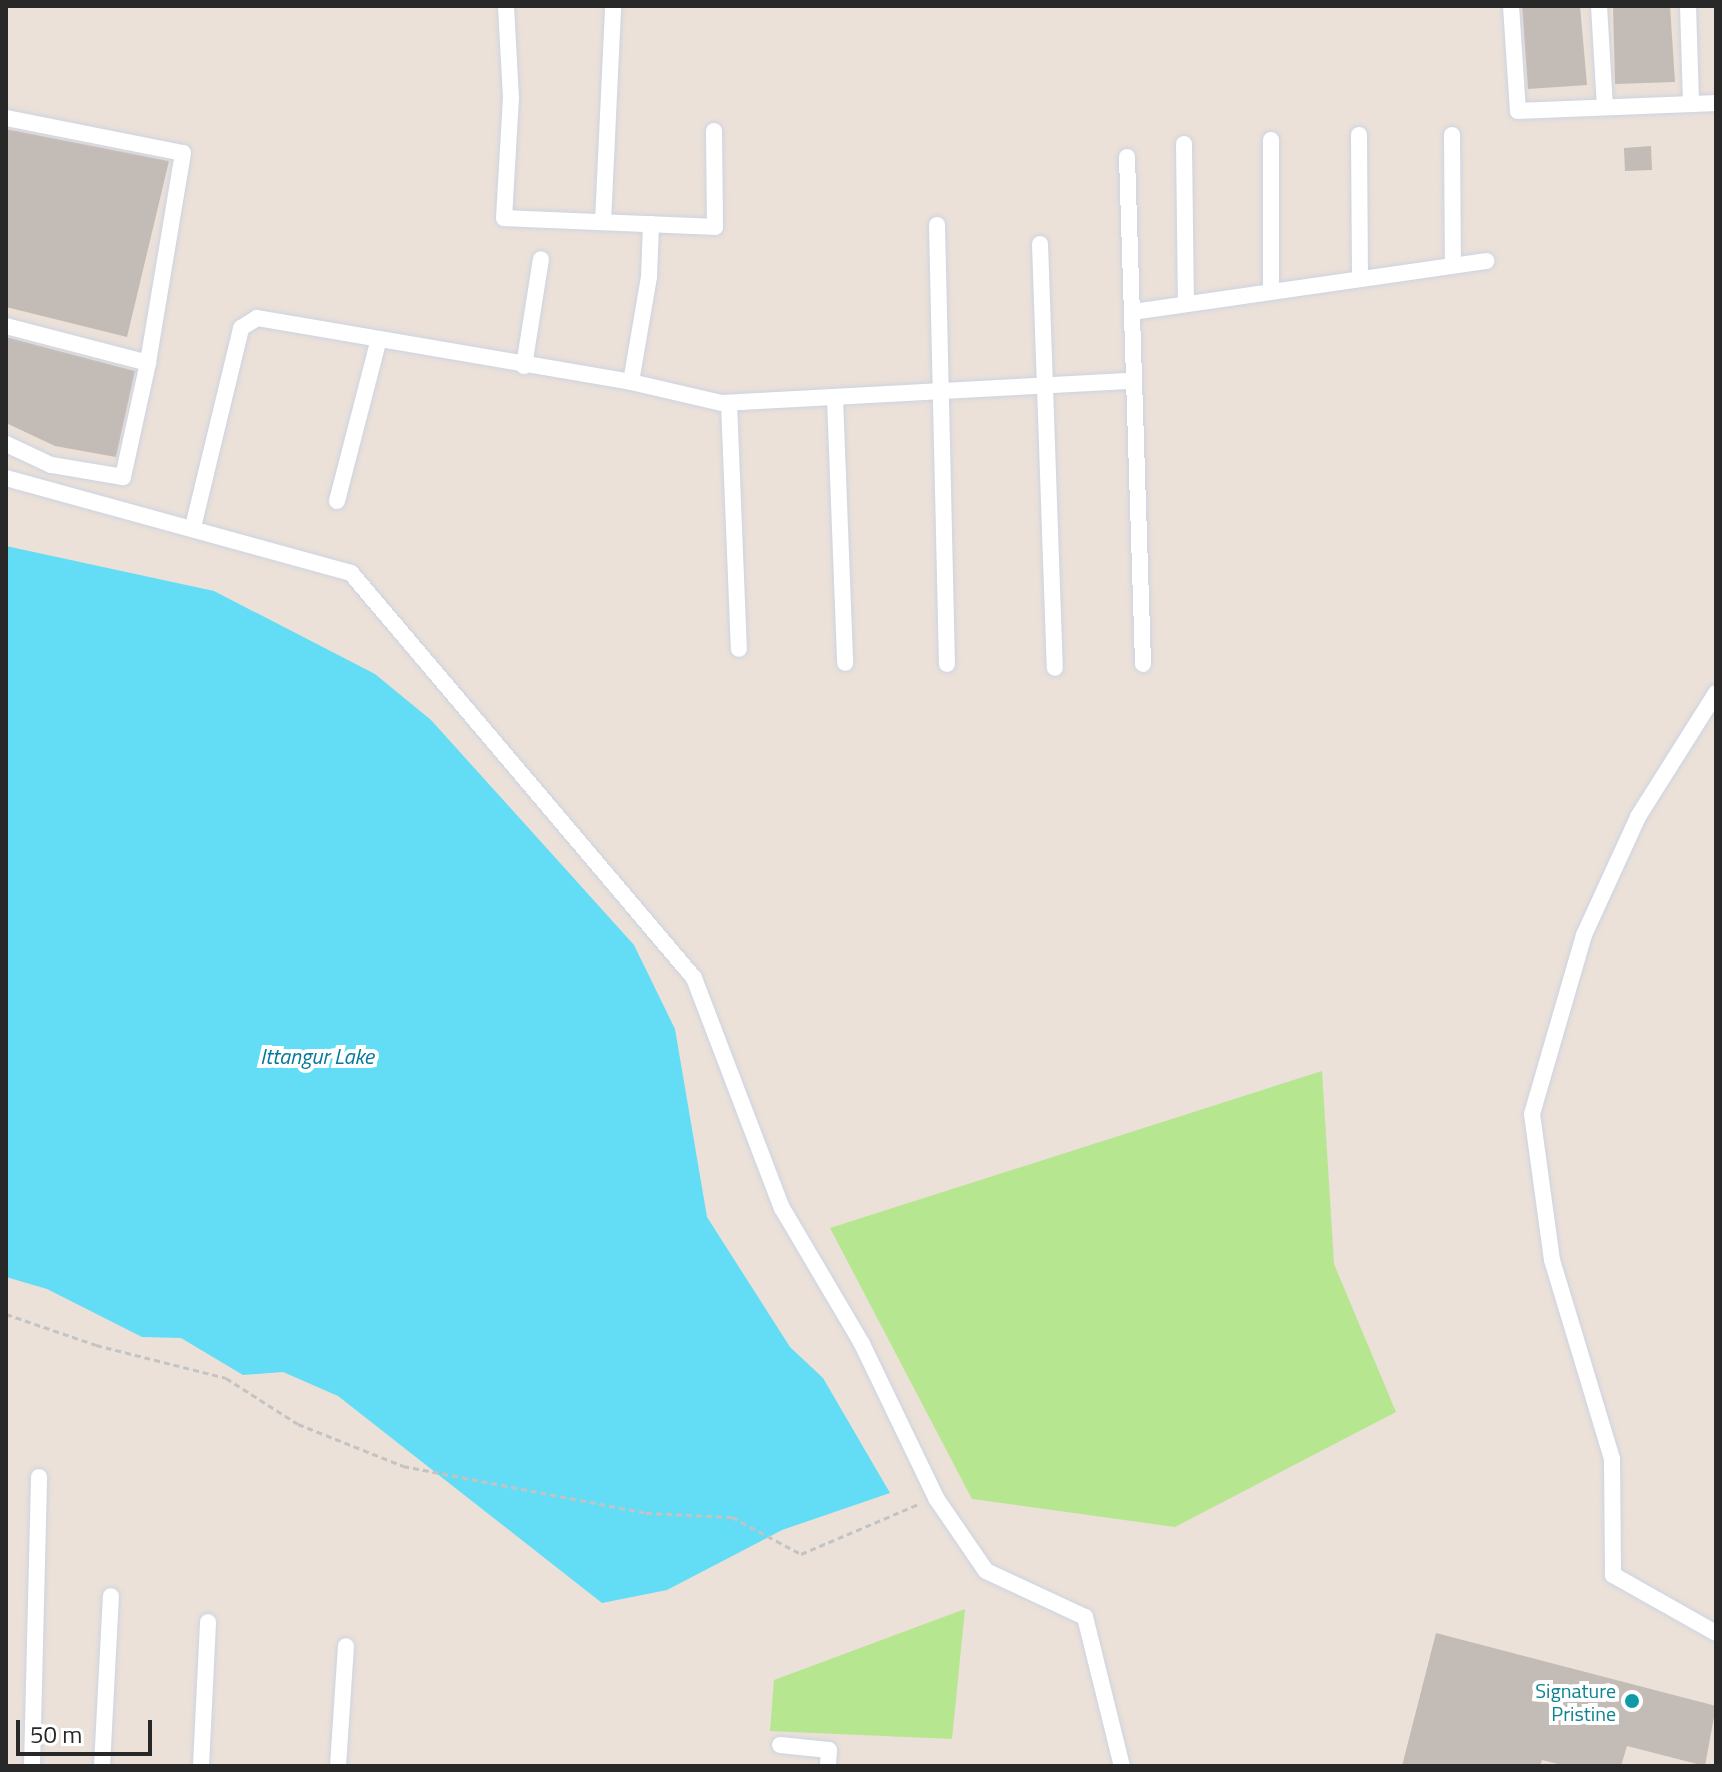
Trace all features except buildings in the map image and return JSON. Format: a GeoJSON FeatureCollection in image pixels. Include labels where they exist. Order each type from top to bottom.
{"type":"FeatureCollection","features":[{"type":"Feature","properties":{"kind":"street"},"geometry":{"type":"LineString","coordinates":[[506,6],[511,97],[504,218],[715,227],[714,131]]}},
{"type":"Feature","properties":{"kind":"street"},"geometry":{"type":"LineString","coordinates":[[603,222],[613,6]]}},
{"type":"Feature","properties":{"kind":"street"},"geometry":{"type":"LineString","coordinates":[[1511,6],[1518,111],[1716,103]]}},
{"type":"Feature","properties":{"kind":"street"},"geometry":{"type":"LineString","coordinates":[[1599,6],[1605,107]]}},
{"type":"Feature","properties":{"kind":"street"},"geometry":{"type":"LineString","coordinates":[[1688,6],[1691,104]]}},
{"type":"Feature","properties":{"kind":"street"},"geometry":{"type":"LineString","coordinates":[[6,118],[183,153],[148,363],[123,477],[51,465],[6,444]]}},
{"type":"Feature","properties":{"kind":"street"},"geometry":{"type":"LineString","coordinates":[[1359,135],[1360,279]]}},
{"type":"Feature","properties":{"kind":"street"},"geometry":{"type":"LineString","coordinates":[[1452,135],[1453,265]]}},
{"type":"Feature","properties":{"kind":"street"},"geometry":{"type":"LineString","coordinates":[[1271,140],[1271,292]]}},
{"type":"Feature","properties":{"kind":"street"},"geometry":{"type":"LineString","coordinates":[[1184,144],[1186,304]]}},
{"type":"Feature","properties":{"kind":"street"},"geometry":{"type":"LineString","coordinates":[[1127,157],[1133,312],[1131,381],[1143,664]]}},
{"type":"Feature","properties":{"kind":"street"},"geometry":{"type":"LineString","coordinates":[[631,382],[649,277],[651,224]]}},
{"type":"Feature","properties":{"kind":"street"},"geometry":{"type":"LineString","coordinates":[[937,225],[947,664]]}},
{"type":"Feature","properties":{"kind":"street"},"geometry":{"type":"LineString","coordinates":[[1040,244],[1055,668]]}},
{"type":"Feature","properties":{"kind":"street"},"geometry":{"type":"LineString","coordinates":[[524,366],[541,259]]}},
{"type":"Feature","properties":{"kind":"street"},"geometry":{"type":"LineString","coordinates":[[1133,312],[1486,261]]}},
{"type":"Feature","properties":{"kind":"street"},"geometry":{"type":"LineString","coordinates":[[193,527],[247,321],[257,318],[378,342],[631,382],[729,403],[835,398],[940,388],[1131,381]]}},
{"type":"Feature","properties":{"kind":"street"},"geometry":{"type":"LineString","coordinates":[[6,326],[148,363]]}},
{"type":"Feature","properties":{"kind":"street"},"geometry":{"type":"LineString","coordinates":[[337,501],[378,342]]}},
{"type":"Feature","properties":{"kind":"street"},"geometry":{"type":"LineString","coordinates":[[835,398],[845,663]]}},
{"type":"Feature","properties":{"kind":"street"},"geometry":{"type":"LineString","coordinates":[[729,403],[739,649]]}},
{"type":"Feature","properties":{"kind":"street"},"geometry":{"type":"LineString","coordinates":[[6,478],[193,527],[351,573],[694,978],[782,1208],[862,1344],[936,1498],[986,1571],[1085,1617],[1122,1766]]}},
{"type":"Feature","properties":{"kind":"street"},"geometry":{"type":"LineString","coordinates":[[1716,693],[1638,817],[1584,935],[1532,1114],[1552,1260],[1612,1459],[1613,1575],[1716,1633]]}},
{"type":"Feature","properties":{"kind":"street"},"geometry":{"type":"LineString","coordinates":[[32,1766],[39,1477]]}},
{"type":"Feature","properties":{"kind":"street"},"geometry":{"type":"LineString","coordinates":[[102,1766],[111,1596]]}},
{"type":"Feature","properties":{"kind":"street"},"geometry":{"type":"LineString","coordinates":[[201,1766],[208,1622]]}},
{"type":"Feature","properties":{"kind":"street"},"geometry":{"type":"LineString","coordinates":[[338,1766],[346,1646]]}},
{"type":"Feature","properties":{"kind":"street"},"geometry":{"type":"LineString","coordinates":[[780,1745],[829,1750],[828,1766]]}},
{"type":"Feature","properties":{"kind":"path"},"geometry":{"type":"LineString","coordinates":[[6,1314],[96,1345],[226,1378],[298,1424],[403,1466],[646,1513],[732,1517],[801,1554],[936,1498]]}},
{"type":"Feature","properties":{"kind":"green space"},"geometry":{"type":"Polygon","coordinates":[[[1322,1071],[1334,1264],[1396,1412],[1175,1527],[972,1499],[830,1228],[1322,1071]]]}},
{"type":"Feature","properties":{"kind":"green space"},"geometry":{"type":"Polygon","coordinates":[[[965,1609],[952,1739],[770,1731],[774,1680],[965,1609]]]}},
{"type":"Feature","properties":{"kind":"water","name":"Ittangur Lake"},"geometry":{"type":"Polygon","coordinates":[[[6,546],[214,591],[375,674],[431,720],[634,945],[675,1029],[707,1217],[790,1347],[823,1378],[890,1493],[782,1530],[667,1590],[602,1603],[338,1396],[283,1372],[243,1375],[181,1338],[142,1337],[47,1289],[6,1277],[6,546]]]}},
{"type":"Feature","properties":{"kind":"place","name":"Signature Pristine"},"geometry":{"type":"Point","coordinates":[1632,1701]}}]}
